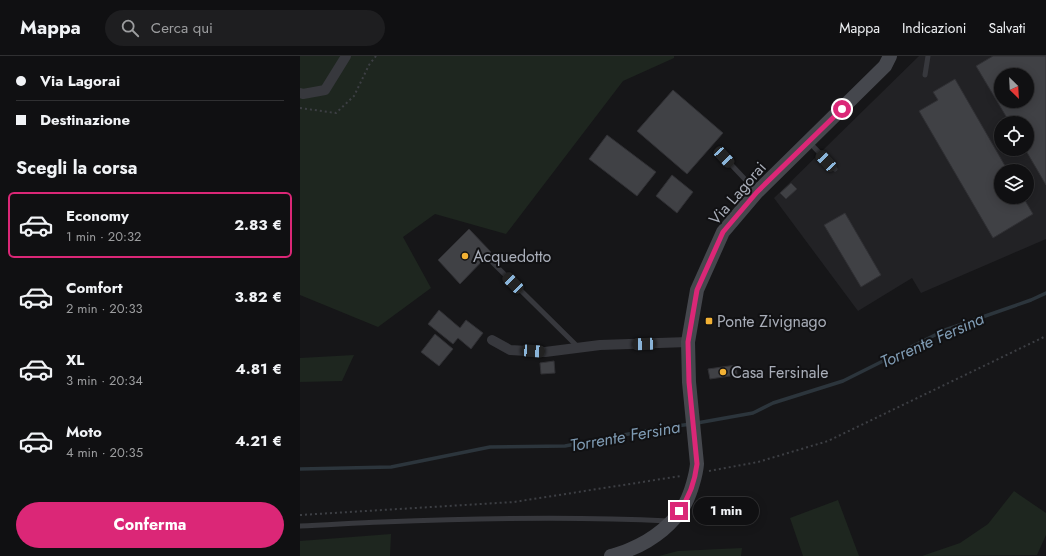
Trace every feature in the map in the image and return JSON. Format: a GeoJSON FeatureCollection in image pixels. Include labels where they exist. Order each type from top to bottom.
{"type":"FeatureCollection","features":[{"type":"Feature","properties":{"kind":"main road","name":"Via Lagorai"},"geometry":{"type":"LineString","coordinates":[[697,468],[689,382],[688,342],[697,290],[723,232],[757,192],[809,142],[888,61]]}},
{"type":"Feature","properties":{"kind":"main road"},"geometry":{"type":"LineString","coordinates":[[611,556],[631,550],[652,538],[672,521],[686,502],[697,468]]}},
{"type":"Feature","properties":{"kind":"street"},"geometry":{"type":"LineString","coordinates":[[300,94],[325,90],[346,56]]}},
{"type":"Feature","properties":{"kind":"street","name":"Via Lagorai"},"geometry":{"type":"LineString","coordinates":[[888,61],[898,56]]}},
{"type":"Feature","properties":{"kind":"street"},"geometry":{"type":"LineString","coordinates":[[492,340],[510,350],[544,352],[600,346],[688,342]]}},
{"type":"Feature","properties":{"kind":"lane"},"geometry":{"type":"LineString","coordinates":[[925,75],[928,56]]}},
{"type":"Feature","properties":{"kind":"lane"},"geometry":{"type":"LineString","coordinates":[[809,142],[835,170]]}},
{"type":"Feature","properties":{"kind":"lane"},"geometry":{"type":"LineString","coordinates":[[724,157],[757,192]]}},
{"type":"Feature","properties":{"kind":"lane"},"geometry":{"type":"LineString","coordinates":[[491,261],[579,348]]}},
{"type":"Feature","properties":{"kind":"lane"},"geometry":{"type":"LineString","coordinates":[[300,526],[513,518],[672,521]]}},
{"type":"Feature","properties":{"kind":"path"},"geometry":{"type":"LineString","coordinates":[[300,108],[336,113],[354,96],[369,65],[376,56]]}},
{"type":"Feature","properties":{"kind":"path"},"geometry":{"type":"LineString","coordinates":[[300,515],[514,502],[697,468],[758,462],[828,441],[1046,336]]}},
{"type":"Feature","properties":{"kind":"shaded area"},"geometry":{"type":"Polygon","coordinates":[[[300,56],[674,56],[674,58],[623,81],[506,234],[435,214],[403,237],[431,288],[378,327],[300,295],[300,56]]]}},
{"type":"Feature","properties":{"kind":"shaded area"},"geometry":{"type":"Polygon","coordinates":[[[919,56],[1046,56],[1046,239],[921,293],[912,278],[858,311],[774,198],[919,56]]]}},
{"type":"Feature","properties":{"kind":"shaded area"},"geometry":{"type":"Polygon","coordinates":[[[354,355],[342,381],[300,382],[300,358],[354,355]]]}},
{"type":"Feature","properties":{"kind":"shaded area"},"geometry":{"type":"Polygon","coordinates":[[[1014,491],[1046,513],[1046,535],[1037,555],[922,556],[960,543],[988,524],[1014,491]]]}},
{"type":"Feature","properties":{"kind":"shaded area"},"geometry":{"type":"Polygon","coordinates":[[[838,500],[859,556],[803,556],[790,518],[838,500]]]}},
{"type":"Feature","properties":{"kind":"shaded area"},"geometry":{"type":"Polygon","coordinates":[[[391,534],[390,556],[300,556],[300,541],[391,534]]]}},
{"type":"Feature","properties":{"kind":"shaded area"},"geometry":{"type":"Polygon","coordinates":[[[742,548],[741,556],[659,556],[678,551],[742,548]]]}},
{"type":"Feature","properties":{"kind":"building"},"geometry":{"type":"Polygon","coordinates":[[[993,56],[1046,56],[1046,185],[1029,156],[1034,156],[1034,116],[1006,116],[1001,108],[1034,108],[1034,68],[994,68],[994,96],[976,66],[993,56]]]}},
{"type":"Feature","properties":{"kind":"building"},"geometry":{"type":"Polygon","coordinates":[[[955,79],[994,147],[994,156],[999,156],[1004,164],[994,164],[994,204],[1027,204],[1033,214],[993,238],[919,111],[938,100],[933,92],[955,79]]]}},
{"type":"Feature","properties":{"kind":"building"},"geometry":{"type":"Polygon","coordinates":[[[673,90],[723,133],[687,174],[637,131],[673,90]]]}},
{"type":"Feature","properties":{"kind":"building"},"geometry":{"type":"Polygon","coordinates":[[[607,135],[656,172],[637,196],[589,159],[607,135]]]}},
{"type":"Feature","properties":{"kind":"building"},"geometry":{"type":"Polygon","coordinates":[[[672,175],[693,192],[677,213],[656,196],[672,175]]]}},
{"type":"Feature","properties":{"kind":"building"},"geometry":{"type":"Polygon","coordinates":[[[791,183],[797,189],[786,199],[780,193],[791,183]]]}},
{"type":"Feature","properties":{"kind":"building"},"geometry":{"type":"Polygon","coordinates":[[[845,213],[881,275],[861,287],[824,225],[845,213]]]}},
{"type":"Feature","properties":{"kind":"building","name":"Acquedotto"},"geometry":{"type":"Polygon","coordinates":[[[469,229],[491,252],[460,284],[438,260],[469,229]]]}},
{"type":"Feature","properties":{"kind":"building"},"geometry":{"type":"Polygon","coordinates":[[[439,310],[460,328],[466,320],[483,333],[471,349],[458,338],[453,344],[428,324],[439,310]]]}},
{"type":"Feature","properties":{"kind":"building"},"geometry":{"type":"Polygon","coordinates":[[[435,334],[453,349],[439,366],[421,352],[435,334]]]}},
{"type":"Feature","properties":{"kind":"building"},"geometry":{"type":"Polygon","coordinates":[[[554,361],[555,373],[541,374],[540,363],[554,361]]]}},
{"type":"Feature","properties":{"kind":"building","name":"Casa Fersinale"},"geometry":{"type":"Polygon","coordinates":[[[736,365],[737,375],[710,379],[708,369],[736,365]]]}},
{"type":"Feature","properties":{"kind":"waterway","name":"Torrente Fersina"},"geometry":{"type":"LineString","coordinates":[[697,423],[753,413],[773,403],[843,381],[945,330],[1031,300],[1046,293]]}},
{"type":"Feature","properties":{"kind":"waterway","name":"Torrente Fersina"},"geometry":{"type":"LineString","coordinates":[[300,469],[391,467],[490,447],[565,446],[655,429],[691,424]]}},
{"type":"Feature","properties":{"kind":"place","name":"Acquedotto"},"geometry":{"type":"Point","coordinates":[465,256]}},
{"type":"Feature","properties":{"kind":"place","name":"Ponte Zivignago"},"geometry":{"type":"Point","coordinates":[709,321]}},
{"type":"Feature","properties":{"kind":"place","name":"Casa Fersinale"},"geometry":{"type":"Point","coordinates":[723,372]}},
{"type":"Feature","properties":{"kind":"route"},"geometry":{"type":"LineString","coordinates":[[679,511],[686,502],[696,473],[697,464],[689,382],[688,342],[697,290],[723,232],[757,192],[842,109]]}}]}
